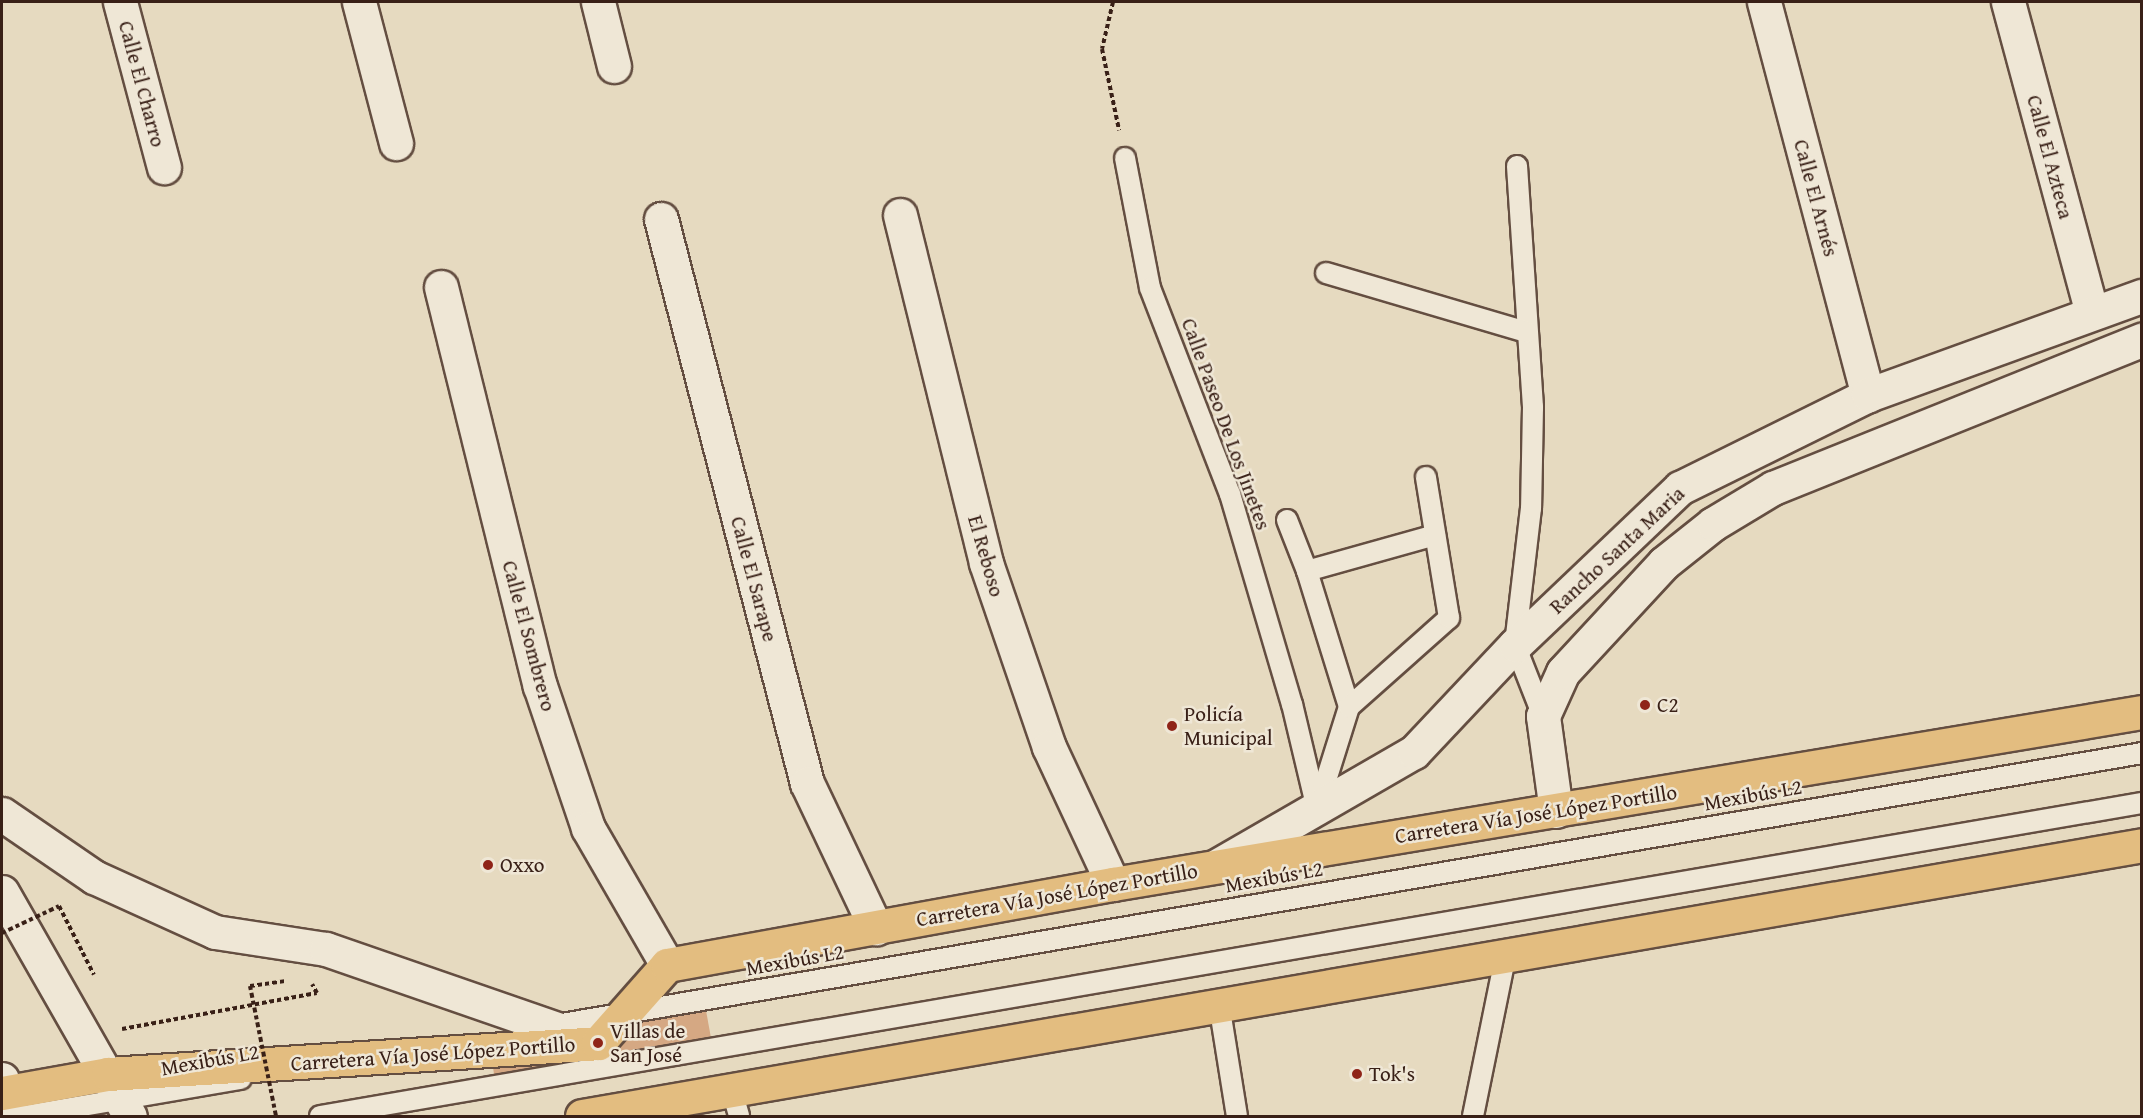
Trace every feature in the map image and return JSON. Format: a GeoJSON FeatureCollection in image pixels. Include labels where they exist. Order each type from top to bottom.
{"type":"FeatureCollection","features":[{"type":"Feature","properties":{"kind":"main road","name":"Carretera Vía José López Portillo"},"geometry":{"type":"LineString","coordinates":[[10,1099],[120,1097],[598,1043],[668,965],[1113,884],[2142,712]]}},
{"type":"Feature","properties":{"kind":"main road"},"geometry":{"type":"LineString","coordinates":[[582,1116],[736,1104],[1219,1004],[2142,845]]}},
{"type":"Feature","properties":{"kind":"street","name":"Calle El Charro"},"geometry":{"type":"LineString","coordinates":[[120,2],[164,167]]}},
{"type":"Feature","properties":{"kind":"street"},"geometry":{"type":"LineString","coordinates":[[359,2],[396,143]]}},
{"type":"Feature","properties":{"kind":"street"},"geometry":{"type":"LineString","coordinates":[[598,2],[614,66]]}},
{"type":"Feature","properties":{"kind":"street","name":"Calle El Arnés"},"geometry":{"type":"LineString","coordinates":[[1764,2],[1868,395]]}},
{"type":"Feature","properties":{"kind":"street","name":"Calle El Azteca"},"geometry":{"type":"LineString","coordinates":[[2008,2],[2092,313]]}},
{"type":"Feature","properties":{"kind":"street","name":"El Reboso"},"geometry":{"type":"LineString","coordinates":[[900,215],[986,563],[1049,747],[1113,884]]}},
{"type":"Feature","properties":{"kind":"street","name":"Calle El Sarape"},"geometry":{"type":"LineString","coordinates":[[661,219],[807,783],[876,928]]}},
{"type":"Feature","properties":{"kind":"street","name":"Calle El Sombrero"},"geometry":{"type":"LineString","coordinates":[[441,287],[544,697],[588,828],[668,965]]}},
{"type":"Feature","properties":{"kind":"street","name":"Rancho Santa Maria"},"geometry":{"type":"LineString","coordinates":[[1215,867],[1414,752],[1515,645],[1680,488],[1868,395],[2142,296]]}},
{"type":"Feature","properties":{"kind":"street","name":"Rancho Santa Maria"},"geometry":{"type":"LineString","coordinates":[[1543,716],[1563,672],[1664,563],[1713,524],[1773,488],[2142,340]]}},
{"type":"Feature","properties":{"kind":"street"},"geometry":{"type":"LineString","coordinates":[[1543,716],[1556,811]]}},
{"type":"Feature","properties":{"kind":"street"},"geometry":{"type":"LineString","coordinates":[[2,814],[94,877],[215,932],[326,949],[598,1043]]}},
{"type":"Feature","properties":{"kind":"street"},"geometry":{"type":"LineString","coordinates":[[2,892],[120,1097]]}},
{"type":"Feature","properties":{"kind":"lane","name":"Calle Paseo De Los Jinetes"},"geometry":{"type":"LineString","coordinates":[[1125,159],[1150,288],[1230,494],[1292,704],[1317,809]]}},
{"type":"Feature","properties":{"kind":"lane"},"geometry":{"type":"LineString","coordinates":[[1517,166],[1533,407],[1531,508],[1515,645],[1543,716]]}},
{"type":"Feature","properties":{"kind":"lane"},"geometry":{"type":"LineString","coordinates":[[1326,273],[1527,332]]}},
{"type":"Feature","properties":{"kind":"lane"},"geometry":{"type":"LineString","coordinates":[[1317,809],[1349,707],[1449,618],[1426,477]]}},
{"type":"Feature","properties":{"kind":"lane"},"geometry":{"type":"LineString","coordinates":[[1287,520],[1307,571],[1349,707]]}},
{"type":"Feature","properties":{"kind":"lane"},"geometry":{"type":"LineString","coordinates":[[1307,571],[1435,535]]}},
{"type":"Feature","properties":{"kind":"lane","name":"Mexibús L2"},"geometry":{"type":"LineString","coordinates":[[120,1097],[2142,753]]}},
{"type":"Feature","properties":{"kind":"lane"},"geometry":{"type":"LineString","coordinates":[[321,1116],[2142,803]]}},
{"type":"Feature","properties":{"kind":"lane"},"geometry":{"type":"LineString","coordinates":[[1473,1116],[1506,954]]}},
{"type":"Feature","properties":{"kind":"lane"},"geometry":{"type":"LineString","coordinates":[[1219,1004],[1237,1116]]}},
{"type":"Feature","properties":{"kind":"path"},"geometry":{"type":"LineString","coordinates":[[1113,2],[1102,49],[1125,159]]}},
{"type":"Feature","properties":{"kind":"path"},"geometry":{"type":"LineString","coordinates":[[2,933],[59,906],[99,985]]}},
{"type":"Feature","properties":{"kind":"path"},"geometry":{"type":"LineString","coordinates":[[117,1029],[317,993],[309,978]]}},
{"type":"Feature","properties":{"kind":"path"},"geometry":{"type":"LineString","coordinates":[[250,986],[276,1116]]}},
{"type":"Feature","properties":{"kind":"building"},"geometry":{"type":"Polygon","coordinates":[[[705,1005],[711,1038],[494,1074],[489,1041],[705,1005]]]}},
{"type":"Feature","properties":{"kind":"place","name":"C2"},"geometry":{"type":"Point","coordinates":[1645,705]}},
{"type":"Feature","properties":{"kind":"place","name":"Policía Municipal"},"geometry":{"type":"Point","coordinates":[1172,726]}},
{"type":"Feature","properties":{"kind":"place","name":"Oxxo"},"geometry":{"type":"Point","coordinates":[488,865]}},
{"type":"Feature","properties":{"kind":"place","name":"Villas de San José"},"geometry":{"type":"Point","coordinates":[598,1043]}},
{"type":"Feature","properties":{"kind":"place","name":"Tok's"},"geometry":{"type":"Point","coordinates":[1357,1074]}}]}
